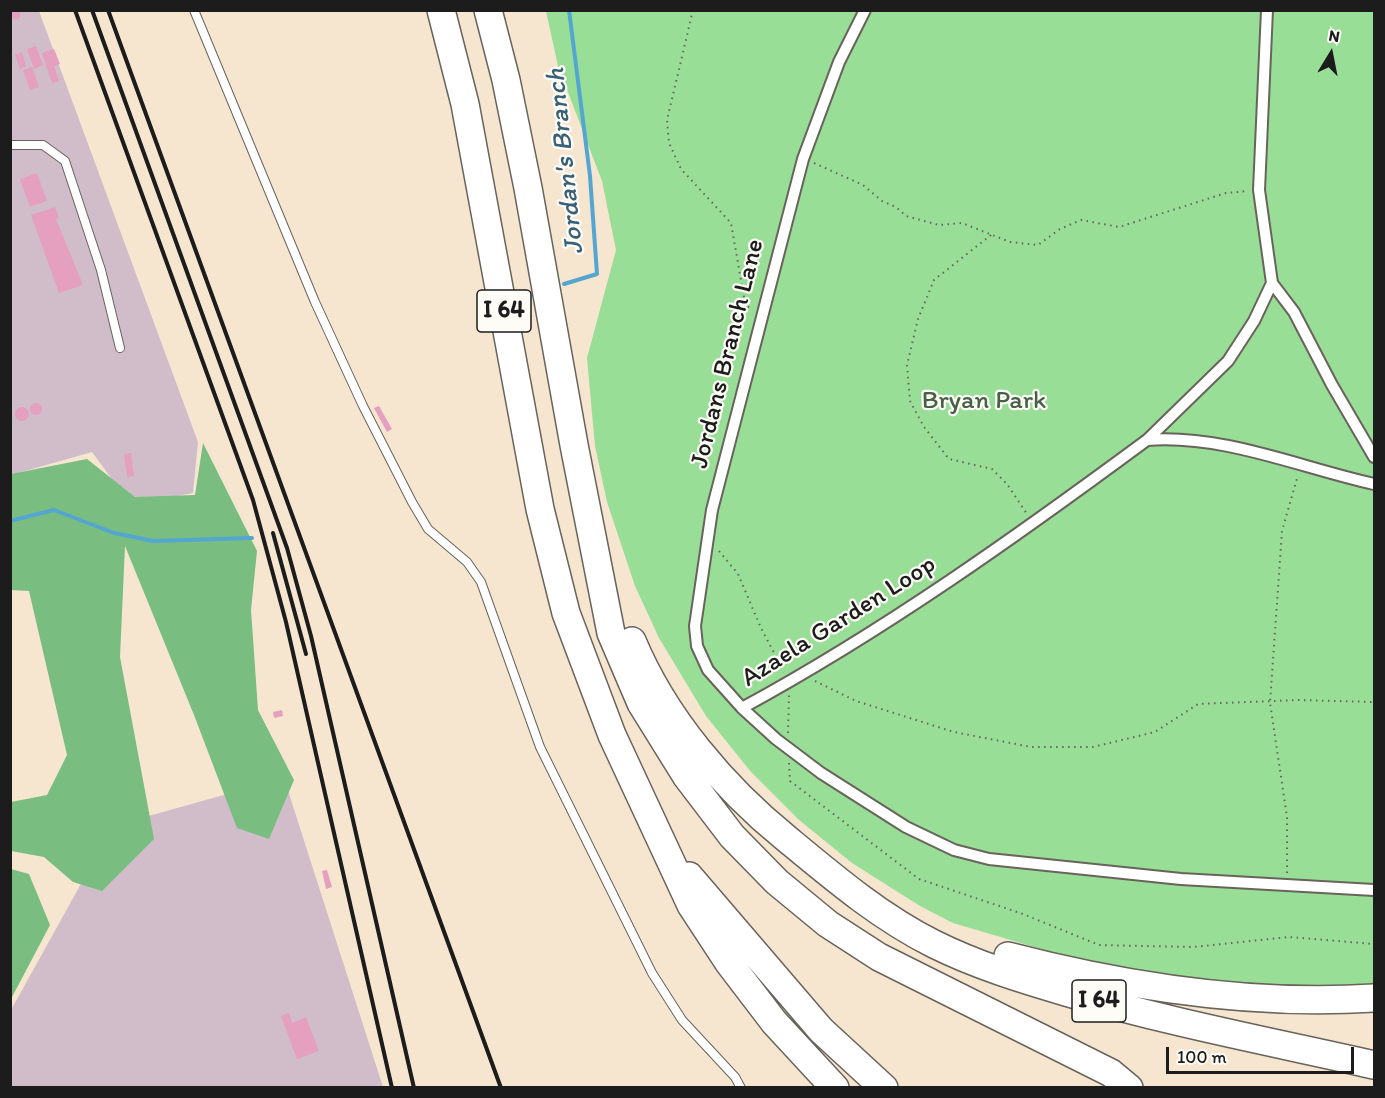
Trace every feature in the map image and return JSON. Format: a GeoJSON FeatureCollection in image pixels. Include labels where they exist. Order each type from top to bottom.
{"type":"FeatureCollection","features":[{"type":"Feature","properties":{"kind":"highway","name":"I 64"},"geometry":{"type":"LineString","coordinates":[[441,10],[476,155],[550,557],[566,613],[612,735],[667,850],[821,1030],[884,1088]]}},
{"type":"Feature","properties":{"kind":"highway","name":"I 64"},"geometry":{"type":"LineString","coordinates":[[488,10],[506,80],[528,188],[593,546],[635,648],[669,708],[703,755],[758,816],[843,885],[889,918],[935,945],[1022,979],[1119,1007],[1374,1065]]}},
{"type":"Feature","properties":{"kind":"highway"},"geometry":{"type":"LineString","coordinates":[[593,546],[611,633],[641,703],[687,777],[732,836],[777,882],[828,924],[879,957],[1111,1073],[1129,1088]]}},
{"type":"Feature","properties":{"kind":"highway"},"geometry":{"type":"LineString","coordinates":[[667,850],[691,905],[729,963],[774,1022],[835,1088]]}},
{"type":"Feature","properties":{"kind":"highway"},"geometry":{"type":"LineString","coordinates":[[843,885],[1002,955],[1097,978],[1196,992],[1269,998],[1374,998]]}},
{"type":"Feature","properties":{"kind":"street","name":"Jordans Branch Lane"},"geometry":{"type":"LineString","coordinates":[[742,708],[708,669],[697,646],[695,626],[712,510],[803,159],[838,62],[865,10]]}},
{"type":"Feature","properties":{"kind":"street"},"geometry":{"type":"LineString","coordinates":[[1267,10],[1259,190],[1272,283],[1294,312],[1332,386],[1374,457]]}},
{"type":"Feature","properties":{"kind":"street","name":"Azaela Garden Loop"},"geometry":{"type":"LineString","coordinates":[[1272,283],[1254,321],[1228,361],[1147,440],[1034,524],[885,623],[742,708],[787,748],[821,773],[906,827],[954,850],[989,859],[1181,879],[1374,890]]}},
{"type":"Feature","properties":{"kind":"street"},"geometry":{"type":"LineString","coordinates":[[1147,440],[1170,438],[1215,444],[1374,484]]}},
{"type":"Feature","properties":{"kind":"lane"},"geometry":{"type":"LineString","coordinates":[[194,10],[315,302],[412,502],[435,536],[467,562],[481,582],[540,747],[652,973],[682,1020],[735,1077],[741,1088]]}},
{"type":"Feature","properties":{"kind":"lane"},"geometry":{"type":"LineString","coordinates":[[10,145],[43,145],[66,161],[101,270],[120,348]]}},
{"type":"Feature","properties":{"kind":"path"},"geometry":{"type":"LineString","coordinates":[[693,10],[668,120],[669,143],[681,169],[730,223],[746,303],[760,322]]}},
{"type":"Feature","properties":{"kind":"path"},"geometry":{"type":"LineString","coordinates":[[803,159],[863,185],[882,201],[896,207],[906,216],[939,225],[962,223],[1010,242],[1038,245],[1060,229],[1081,220],[1119,227],[1226,193],[1259,190]]}},
{"type":"Feature","properties":{"kind":"path"},"geometry":{"type":"LineString","coordinates":[[991,235],[934,280],[918,320],[907,365],[910,401],[924,427],[949,459],[992,469],[1007,484],[1034,524]]}},
{"type":"Feature","properties":{"kind":"path"},"geometry":{"type":"LineString","coordinates":[[1286,886],[1287,817],[1270,703],[1282,531],[1301,466]]}},
{"type":"Feature","properties":{"kind":"path"},"geometry":{"type":"LineString","coordinates":[[708,538],[738,574],[761,628],[789,681],[787,748],[790,781],[919,879],[1023,914],[1099,945],[1193,947],[1289,937],[1374,944]]}},
{"type":"Feature","properties":{"kind":"path"},"geometry":{"type":"LineString","coordinates":[[801,674],[867,705],[954,732],[1031,747],[1093,747],[1155,732],[1198,704],[1374,702]]}},
{"type":"Feature","properties":{"kind":"shaded area"},"geometry":{"type":"Polygon","coordinates":[[[11,11],[39,11],[198,442],[193,493],[131,505],[92,452],[11,475],[11,11]]]}},
{"type":"Feature","properties":{"kind":"shaded area"},"geometry":{"type":"Polygon","coordinates":[[[284,778],[383,1087],[11,1088],[11,1010],[113,826],[284,778]]]}},
{"type":"Feature","properties":{"kind":"green space","name":"Bryan Park"},"geometry":{"type":"Polygon","coordinates":[[[546,11],[1374,11],[1374,989],[1251,987],[1189,980],[1082,961],[953,923],[920,906],[852,863],[799,820],[751,772],[706,716],[659,638],[635,586],[607,502],[595,446],[587,358],[616,250],[602,181],[558,66],[546,11]]]}},
{"type":"Feature","properties":{"kind":"green space"},"geometry":{"type":"Polygon","coordinates":[[[203,443],[257,551],[251,610],[258,710],[294,780],[269,839],[237,828],[125,546],[120,657],[154,839],[102,891],[73,882],[44,857],[11,851],[11,802],[47,795],[67,755],[29,591],[11,590],[11,474],[87,459],[135,497],[195,495],[203,443]]]}},
{"type":"Feature","properties":{"kind":"green space"},"geometry":{"type":"Polygon","coordinates":[[[11,869],[29,874],[50,925],[11,999],[11,869]]]}},
{"type":"Feature","properties":{"kind":"building"},"geometry":{"type":"Polygon","coordinates":[[[16,11],[20,15],[16,19],[12,15],[16,11]]]}},
{"type":"Feature","properties":{"kind":"building"},"geometry":{"type":"Polygon","coordinates":[[[36,46],[43,65],[34,69],[27,49],[36,46]]]}},
{"type":"Feature","properties":{"kind":"building"},"geometry":{"type":"Polygon","coordinates":[[[54,49],[60,64],[54,66],[59,81],[52,83],[42,53],[54,49]]]}},
{"type":"Feature","properties":{"kind":"building"},"geometry":{"type":"Polygon","coordinates":[[[22,52],[26,66],[20,69],[15,55],[22,52]]]}},
{"type":"Feature","properties":{"kind":"building"},"geometry":{"type":"Polygon","coordinates":[[[32,67],[39,87],[30,90],[23,70],[32,67]]]}},
{"type":"Feature","properties":{"kind":"building"},"geometry":{"type":"Polygon","coordinates":[[[37,173],[47,201],[30,207],[20,179],[37,173]]]}},
{"type":"Feature","properties":{"kind":"building"},"geometry":{"type":"Polygon","coordinates":[[[55,207],[59,218],[56,219],[83,285],[59,293],[31,215],[55,207]]]}},
{"type":"Feature","properties":{"kind":"building"},"geometry":{"type":"Polygon","coordinates":[[[36,403],[42,409],[36,415],[30,409],[36,403]]]}},
{"type":"Feature","properties":{"kind":"building"},"geometry":{"type":"Polygon","coordinates":[[[379,406],[392,429],[387,432],[374,408],[379,406]]]}},
{"type":"Feature","properties":{"kind":"building"},"geometry":{"type":"Polygon","coordinates":[[[19,407],[25,407],[29,414],[25,421],[19,421],[15,417],[15,411],[19,407]]]}},
{"type":"Feature","properties":{"kind":"building"},"geometry":{"type":"Polygon","coordinates":[[[131,453],[134,476],[127,477],[124,454],[131,453]]]}},
{"type":"Feature","properties":{"kind":"building"},"geometry":{"type":"Polygon","coordinates":[[[282,710],[283,716],[274,718],[273,712],[282,710]]]}},
{"type":"Feature","properties":{"kind":"building"},"geometry":{"type":"Polygon","coordinates":[[[327,870],[332,887],[326,889],[322,871],[327,870]]]}},
{"type":"Feature","properties":{"kind":"building"},"geometry":{"type":"Polygon","coordinates":[[[289,1013],[292,1023],[306,1017],[319,1051],[297,1059],[281,1016],[289,1013]]]}},
{"type":"Feature","properties":{"kind":"waterway","name":"Jordan's Branch"},"geometry":{"type":"LineString","coordinates":[[564,284],[597,274],[590,176],[569,10]]}},
{"type":"Feature","properties":{"kind":"waterway","name":"Jordan's Branch"},"geometry":{"type":"LineString","coordinates":[[10,521],[54,510],[114,533],[153,541],[252,538]]}},
{"type":"Feature","properties":{"kind":"railway"},"geometry":{"type":"LineString","coordinates":[[75,10],[253,500],[286,622],[392,1088]]}},
{"type":"Feature","properties":{"kind":"railway"},"geometry":{"type":"LineString","coordinates":[[92,10],[287,548],[311,636],[414,1088]]}},
{"type":"Feature","properties":{"kind":"railway"},"geometry":{"type":"LineString","coordinates":[[108,10],[501,1088]]}},
{"type":"Feature","properties":{"kind":"railway"},"geometry":{"type":"LineString","coordinates":[[273,533],[306,654]]}}]}
